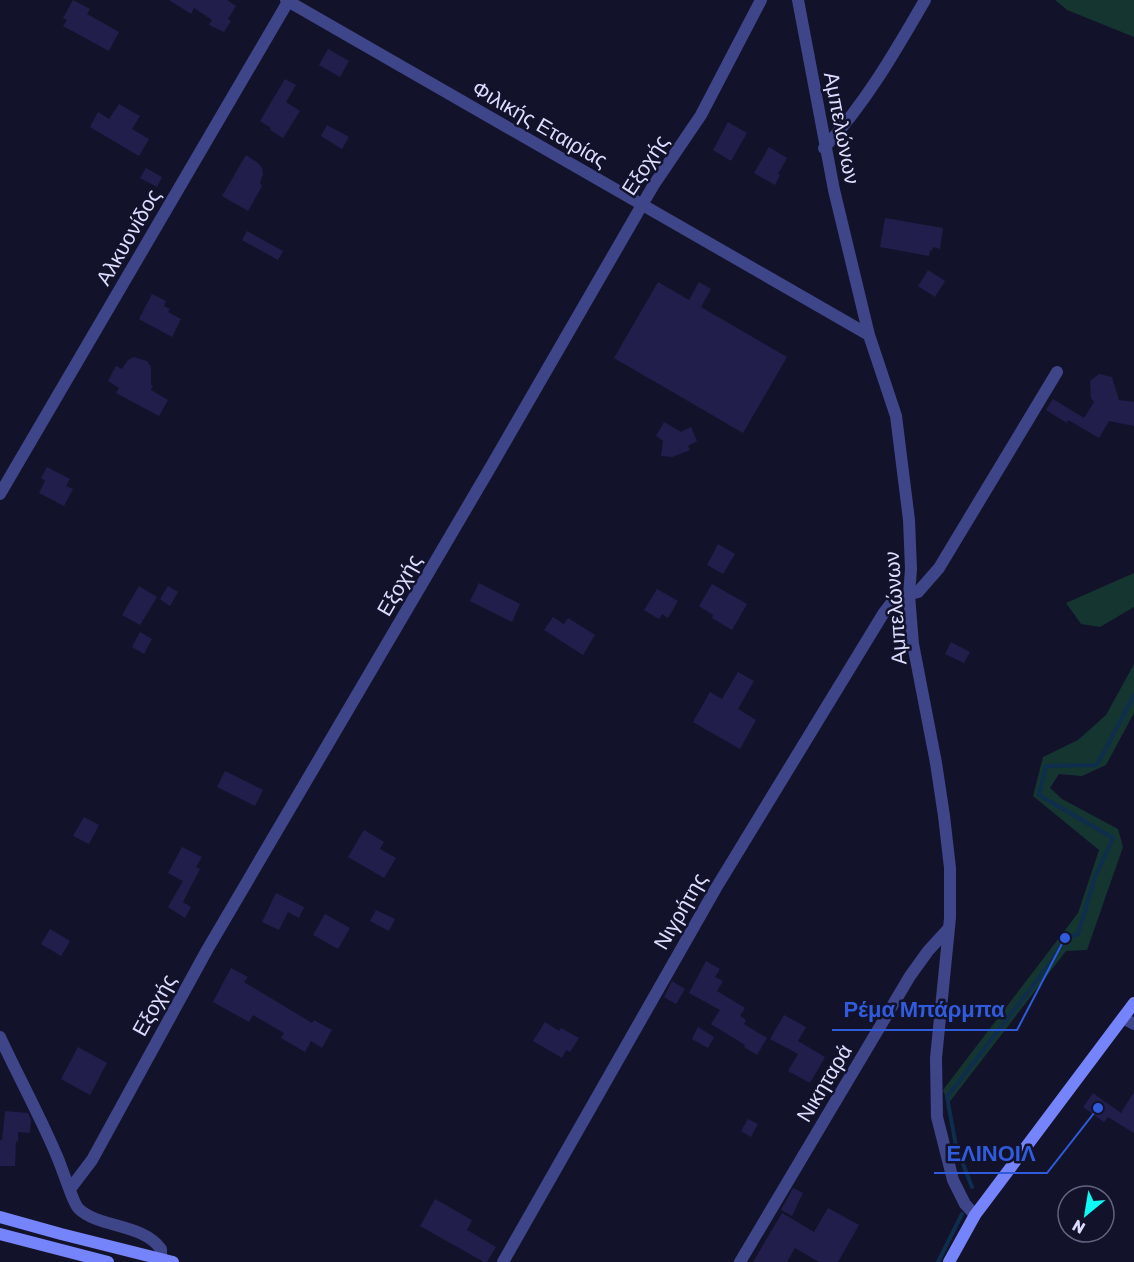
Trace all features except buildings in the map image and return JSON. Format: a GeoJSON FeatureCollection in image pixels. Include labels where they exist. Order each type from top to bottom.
{"type":"FeatureCollection","features":[{"type":"Feature","properties":{"kind":"main road"},"geometry":{"type":"LineString","coordinates":[[949,1262],[975,1215],[1129,1021],[1134,1003]]}},
{"type":"Feature","properties":{"kind":"main road"},"geometry":{"type":"LineString","coordinates":[[0,1216],[167,1261]]}},
{"type":"Feature","properties":{"kind":"main road"},"geometry":{"type":"LineString","coordinates":[[0,1234],[108,1262]]}},
{"type":"Feature","properties":{"kind":"street","name":"Φιλικής Εταιρίας"},"geometry":{"type":"LineString","coordinates":[[288,0],[869,335]]}},
{"type":"Feature","properties":{"kind":"street","name":"Αλκυονίδος"},"geometry":{"type":"LineString","coordinates":[[0,494],[288,0]]}},
{"type":"Feature","properties":{"kind":"street","name":"Εξοχής"},"geometry":{"type":"LineString","coordinates":[[70,1189],[92,1160],[201,960],[642,204],[701,115],[761,0]]}},
{"type":"Feature","properties":{"kind":"street","name":"Αμπελώνων"},"geometry":{"type":"LineString","coordinates":[[798,0],[824,148],[869,335],[896,416],[909,520],[909,595],[913,644],[944,816],[950,868],[949,928],[936,1058],[938,1117],[953,1180],[965,1204],[975,1215]]}},
{"type":"Feature","properties":{"kind":"street"},"geometry":{"type":"LineString","coordinates":[[824,148],[845,126],[867,95],[925,0]]}},
{"type":"Feature","properties":{"kind":"street","name":"Νιγρήτης"},"geometry":{"type":"LineString","coordinates":[[503,1262],[716,888],[883,614],[893,601],[918,592],[939,568],[1056,372]]}},
{"type":"Feature","properties":{"kind":"street","name":"Νικηταρά"},"geometry":{"type":"LineString","coordinates":[[740,1262],[910,976],[949,928]]}},
{"type":"Feature","properties":{"kind":"street"},"geometry":{"type":"LineString","coordinates":[[0,1037],[55,1152],[76,1206],[80,1210],[148,1238],[161,1249],[167,1261]]}},
{"type":"Feature","properties":{"kind":"green space"},"geometry":{"type":"Polygon","coordinates":[[[1055,0],[1134,0],[1134,37],[1067,10],[1055,0]]]}},
{"type":"Feature","properties":{"kind":"green space"},"geometry":{"type":"Polygon","coordinates":[[[1134,573],[1134,607],[1100,627],[1081,624],[1066,603],[1134,573]]]}},
{"type":"Feature","properties":{"kind":"green space"},"geometry":{"type":"Polygon","coordinates":[[[1134,664],[1134,713],[1106,765],[1082,776],[1059,774],[1050,788],[1062,799],[1118,829],[1123,847],[1087,950],[1066,951],[948,1104],[943,1090],[1078,913],[1099,850],[1033,796],[1043,757],[1078,740],[1106,715],[1134,664]]]}},
{"type":"Feature","properties":{"kind":"waterway"},"geometry":{"type":"LineString","coordinates":[[972,1187],[956,1146],[947,1097],[1051,962],[1065,938],[1078,934],[1095,877],[1113,838],[1039,795],[1046,766],[1097,765],[1134,695]]}},
{"type":"Feature","properties":{"kind":"waterway"},"geometry":{"type":"LineString","coordinates":[[938,1262],[962,1214]]}},
{"type":"Feature","properties":{"kind":"place","name":"Ρέμα Μπάρμπα"},"geometry":{"type":"Point","coordinates":[1065,938]}},
{"type":"Feature","properties":{"kind":"place","name":"ΕΛΙΝΟΙΛ"},"geometry":{"type":"Point","coordinates":[1098,1108]}}]}
